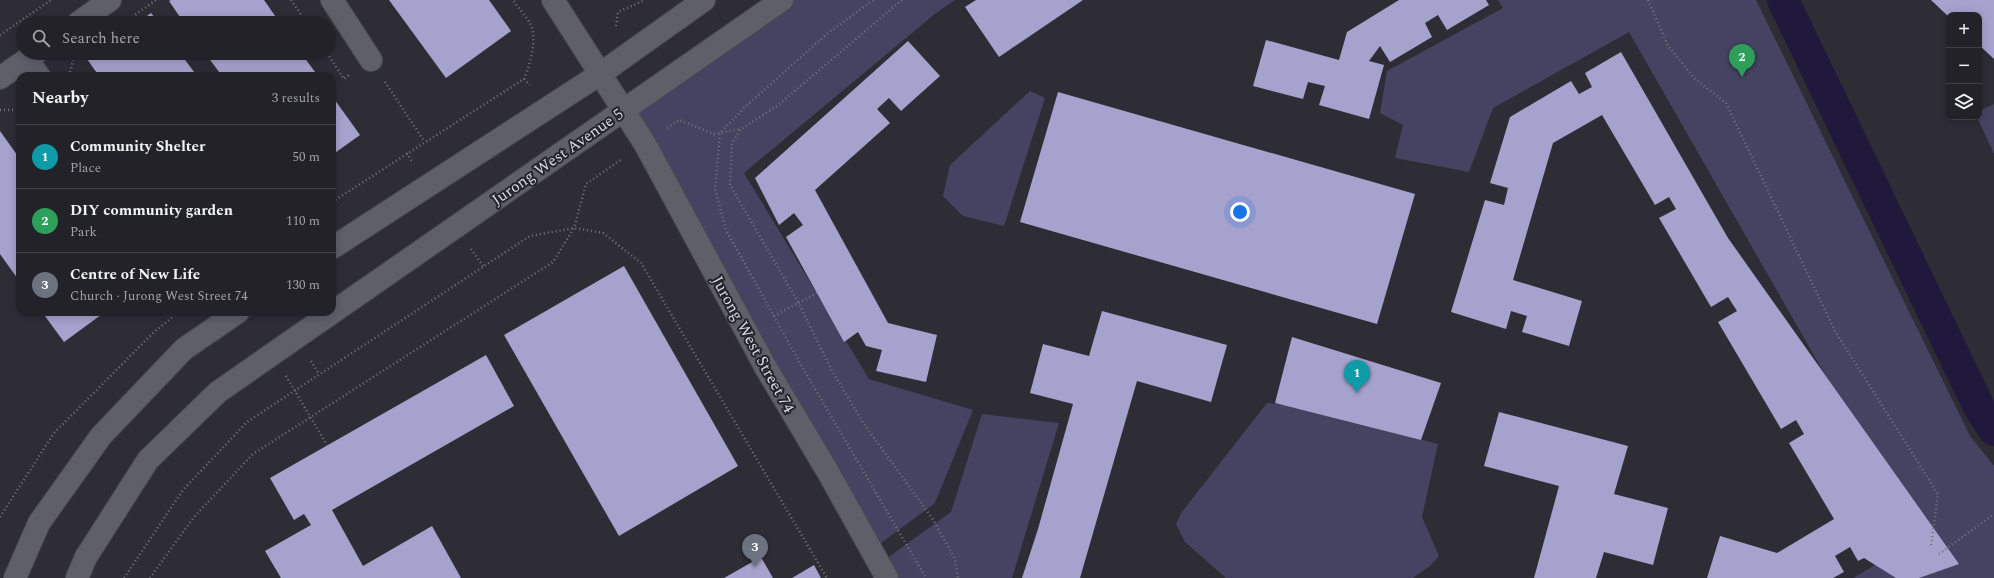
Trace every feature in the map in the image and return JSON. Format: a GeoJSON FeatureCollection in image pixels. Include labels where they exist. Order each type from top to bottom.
{"type":"FeatureCollection","features":[{"type":"Feature","properties":{"kind":"street"},"geometry":{"type":"LineString","coordinates":[[88,16],[110,0]]}},
{"type":"Feature","properties":{"kind":"street"},"geometry":{"type":"LineString","coordinates":[[332,0],[371,60]]}},
{"type":"Feature","properties":{"kind":"street","name":"Jurong West Street 74"},"geometry":{"type":"LineString","coordinates":[[553,0],[624,109],[664,177],[766,368],[828,472],[887,578]]}},
{"type":"Feature","properties":{"kind":"street"},"geometry":{"type":"LineString","coordinates":[[336,245],[600,74],[704,0]]}},
{"type":"Feature","properties":{"kind":"street","name":"Jurong West Avenue 5"},"geometry":{"type":"LineString","coordinates":[[336,310],[782,0]]}},
{"type":"Feature","properties":{"kind":"street"},"geometry":{"type":"LineString","coordinates":[[0,78],[34,63]]}},
{"type":"Feature","properties":{"kind":"street"},"geometry":{"type":"LineString","coordinates":[[15,578],[39,523],[101,436],[184,349],[232,316]]}},
{"type":"Feature","properties":{"kind":"street","name":"Jurong West Avenue 5"},"geometry":{"type":"LineString","coordinates":[[77,578],[86,557],[148,460],[218,392],[327,316]]}},
{"type":"Feature","properties":{"kind":"path"},"geometry":{"type":"LineString","coordinates":[[28,16],[51,0]]}},
{"type":"Feature","properties":{"kind":"path"},"geometry":{"type":"LineString","coordinates":[[133,16],[156,0]]}},
{"type":"Feature","properties":{"kind":"path"},"geometry":{"type":"LineString","coordinates":[[292,0],[302,16]]}},
{"type":"Feature","properties":{"kind":"path"},"geometry":{"type":"LineString","coordinates":[[336,199],[524,79],[530,63],[532,44],[531,24],[513,0]]}},
{"type":"Feature","properties":{"kind":"path"},"geometry":{"type":"LineString","coordinates":[[616,26],[618,12],[645,0]]}},
{"type":"Feature","properties":{"kind":"path"},"geometry":{"type":"LineString","coordinates":[[873,0],[828,33],[746,106],[720,133],[715,189],[726,230],[774,316],[926,578]]}},
{"type":"Feature","properties":{"kind":"path"},"geometry":{"type":"LineString","coordinates":[[679,120],[714,134],[741,129],[777,106],[902,0]]}},
{"type":"Feature","properties":{"kind":"path"},"geometry":{"type":"LineString","coordinates":[[1648,0],[1668,46],[1695,79],[1726,103],[1835,331],[1938,494],[1931,546]]}},
{"type":"Feature","properties":{"kind":"path"},"geometry":{"type":"LineString","coordinates":[[0,35],[16,24]]}},
{"type":"Feature","properties":{"kind":"path"},"geometry":{"type":"LineString","coordinates":[[70,72],[73,60]]}},
{"type":"Feature","properties":{"kind":"path"},"geometry":{"type":"LineString","coordinates":[[371,60],[424,142]]}},
{"type":"Feature","properties":{"kind":"path"},"geometry":{"type":"LineString","coordinates":[[524,79],[530,86]]}},
{"type":"Feature","properties":{"kind":"path"},"geometry":{"type":"LineString","coordinates":[[0,110],[16,110]]}},
{"type":"Feature","properties":{"kind":"path"},"geometry":{"type":"LineString","coordinates":[[741,129],[732,143],[730,185],[798,302],[832,371],[864,424],[932,518],[955,559],[958,578]]}},
{"type":"Feature","properties":{"kind":"path"},"geometry":{"type":"LineString","coordinates":[[150,578],[194,517],[252,454],[553,262],[574,228],[586,184]]}},
{"type":"Feature","properties":{"kind":"path"},"geometry":{"type":"LineString","coordinates":[[124,578],[183,490],[247,422],[530,236],[574,228],[603,233],[641,263],[827,578]]}},
{"type":"Feature","properties":{"kind":"path"},"geometry":{"type":"LineString","coordinates":[[774,316],[817,293]]}},
{"type":"Feature","properties":{"kind":"path"},"geometry":{"type":"LineString","coordinates":[[0,517],[54,433],[154,332],[174,316]]}},
{"type":"Feature","properties":{"kind":"path"},"geometry":{"type":"LineString","coordinates":[[295,390],[327,445]]}},
{"type":"Feature","properties":{"kind":"path"},"geometry":{"type":"LineString","coordinates":[[1939,554],[1994,514]]}},
{"type":"Feature","properties":{"kind":"shaded area"},"geometry":{"type":"Polygon","coordinates":[[[786,0],[955,0],[936,13],[744,173],[869,379],[973,410],[935,503],[877,546],[624,109],[786,0]]]}},
{"type":"Feature","properties":{"kind":"shaded area"},"geometry":{"type":"Polygon","coordinates":[[[1498,0],[1756,0],[1970,436],[1994,466],[1994,578],[1853,578],[1919,539],[1629,32],[1493,108],[1469,172],[1395,158],[1403,125],[1380,113],[1387,71],[1503,8],[1498,0]]]}},
{"type":"Feature","properties":{"kind":"shaded area"},"geometry":{"type":"Polygon","coordinates":[[[1030,91],[1045,98],[1004,226],[963,216],[943,196],[950,165],[1030,91]]]}},
{"type":"Feature","properties":{"kind":"shaded area"},"geometry":{"type":"Polygon","coordinates":[[[1994,104],[1994,154],[1978,120],[1982,120],[1982,110],[1994,104]]]}},
{"type":"Feature","properties":{"kind":"shaded area"},"geometry":{"type":"Polygon","coordinates":[[[1267,403],[1285,405],[1438,444],[1422,517],[1439,556],[1430,566],[1413,578],[1226,578],[1185,542],[1176,524],[1181,513],[1267,403]]]}},
{"type":"Feature","properties":{"kind":"shaded area"},"geometry":{"type":"Polygon","coordinates":[[[982,414],[1059,423],[1012,578],[893,578],[883,561],[951,512],[982,414]]]}},
{"type":"Feature","properties":{"kind":"building"},"geometry":{"type":"Polygon","coordinates":[[[264,0],[275,16],[179,16],[169,1],[264,0]]]}},
{"type":"Feature","properties":{"kind":"building"},"geometry":{"type":"Polygon","coordinates":[[[389,0],[489,0],[511,31],[446,78],[389,0]]]}},
{"type":"Feature","properties":{"kind":"building"},"geometry":{"type":"Polygon","coordinates":[[[976,0],[1083,0],[999,57],[965,7],[976,0]]]}},
{"type":"Feature","properties":{"kind":"building"},"geometry":{"type":"Polygon","coordinates":[[[1399,0],[1486,0],[1489,5],[1447,30],[1438,15],[1425,23],[1432,37],[1390,62],[1380,46],[1369,61],[1384,65],[1369,119],[1319,105],[1325,86],[1308,82],[1303,99],[1253,86],[1266,40],[1339,60],[1347,32],[1399,0]]]}},
{"type":"Feature","properties":{"kind":"building"},"geometry":{"type":"Polygon","coordinates":[[[1931,0],[1994,0],[1994,59],[1982,48],[1982,12],[1946,12],[1946,14],[1931,0]]]}},
{"type":"Feature","properties":{"kind":"building"},"geometry":{"type":"Polygon","coordinates":[[[908,41],[940,76],[901,111],[889,98],[877,109],[890,123],[815,190],[888,323],[937,335],[926,382],[876,371],[882,350],[866,346],[858,332],[844,342],[786,237],[803,225],[794,213],[779,225],[755,178],[908,41]]]}},
{"type":"Feature","properties":{"kind":"building"},"geometry":{"type":"Polygon","coordinates":[[[1621,52],[1728,238],[1959,564],[1919,578],[1896,578],[1864,558],[1858,561],[1850,547],[1835,556],[1844,572],[1833,578],[1707,578],[1720,536],[1777,553],[1834,519],[1789,443],[1804,434],[1796,420],[1781,429],[1718,322],[1737,311],[1728,297],[1711,307],[1659,218],[1676,209],[1669,197],[1655,205],[1602,115],[1553,143],[1513,280],[1582,301],[1569,346],[1522,332],[1527,316],[1511,311],[1506,329],[1451,312],[1485,200],[1504,205],[1508,188],[1490,183],[1510,117],[1571,81],[1579,94],[1592,87],[1585,73],[1621,52]]]}},
{"type":"Feature","properties":{"kind":"building"},"geometry":{"type":"Polygon","coordinates":[[[88,60],[185,60],[194,72],[96,72],[88,60]]]}},
{"type":"Feature","properties":{"kind":"building"},"geometry":{"type":"Polygon","coordinates":[[[210,60],[306,60],[315,72],[219,72],[210,60]]]}},
{"type":"Feature","properties":{"kind":"building"},"geometry":{"type":"Polygon","coordinates":[[[1058,92],[1415,194],[1377,324],[1020,222],[1058,92]]]}},
{"type":"Feature","properties":{"kind":"building"},"geometry":{"type":"Polygon","coordinates":[[[336,102],[360,135],[336,152],[336,102]]]}},
{"type":"Feature","properties":{"kind":"building"},"geometry":{"type":"Polygon","coordinates":[[[0,131],[16,153],[16,276],[0,254],[0,131]]]}},
{"type":"Feature","properties":{"kind":"building"},"geometry":{"type":"Polygon","coordinates":[[[624,266],[738,466],[619,536],[504,335],[624,266]]]}},
{"type":"Feature","properties":{"kind":"building"},"geometry":{"type":"Polygon","coordinates":[[[1102,311],[1227,345],[1211,402],[1137,381],[1080,578],[1022,578],[1038,529],[1073,404],[1030,393],[1043,344],[1089,356],[1102,311]]]}},
{"type":"Feature","properties":{"kind":"building"},"geometry":{"type":"Polygon","coordinates":[[[45,316],[100,316],[64,342],[45,316]]]}},
{"type":"Feature","properties":{"kind":"building"},"geometry":{"type":"Polygon","coordinates":[[[1292,337],[1441,383],[1421,440],[1275,403],[1292,337]]]}},
{"type":"Feature","properties":{"kind":"building"},"geometry":{"type":"Polygon","coordinates":[[[486,355],[514,406],[332,510],[363,566],[432,526],[461,578],[281,578],[265,551],[311,525],[304,514],[294,520],[270,478],[486,355]]]}},
{"type":"Feature","properties":{"kind":"building"},"geometry":{"type":"Polygon","coordinates":[[[1499,412],[1628,446],[1614,494],[1668,508],[1653,565],[1604,552],[1596,578],[1534,578],[1559,486],[1484,466],[1499,412]]]}},
{"type":"Feature","properties":{"kind":"building"},"geometry":{"type":"Polygon","coordinates":[[[761,557],[773,578],[724,578],[761,557]]]}},
{"type":"Feature","properties":{"kind":"building"},"geometry":{"type":"Polygon","coordinates":[[[814,565],[821,578],[792,578],[814,565]]]}},
{"type":"Feature","properties":{"kind":"waterway"},"geometry":{"type":"LineString","coordinates":[[1783,0],[1979,407],[1994,430]]}},
{"type":"Feature","properties":{"kind":"place","name":"DIY community garden"},"geometry":{"type":"Point","coordinates":[1742,77]}},
{"type":"Feature","properties":{"kind":"place","name":"Community Shelter"},"geometry":{"type":"Point","coordinates":[1357,393]}},
{"type":"Feature","properties":{"kind":"place","name":"Centre of New Life"},"geometry":{"type":"Point","coordinates":[755,567]}}]}
